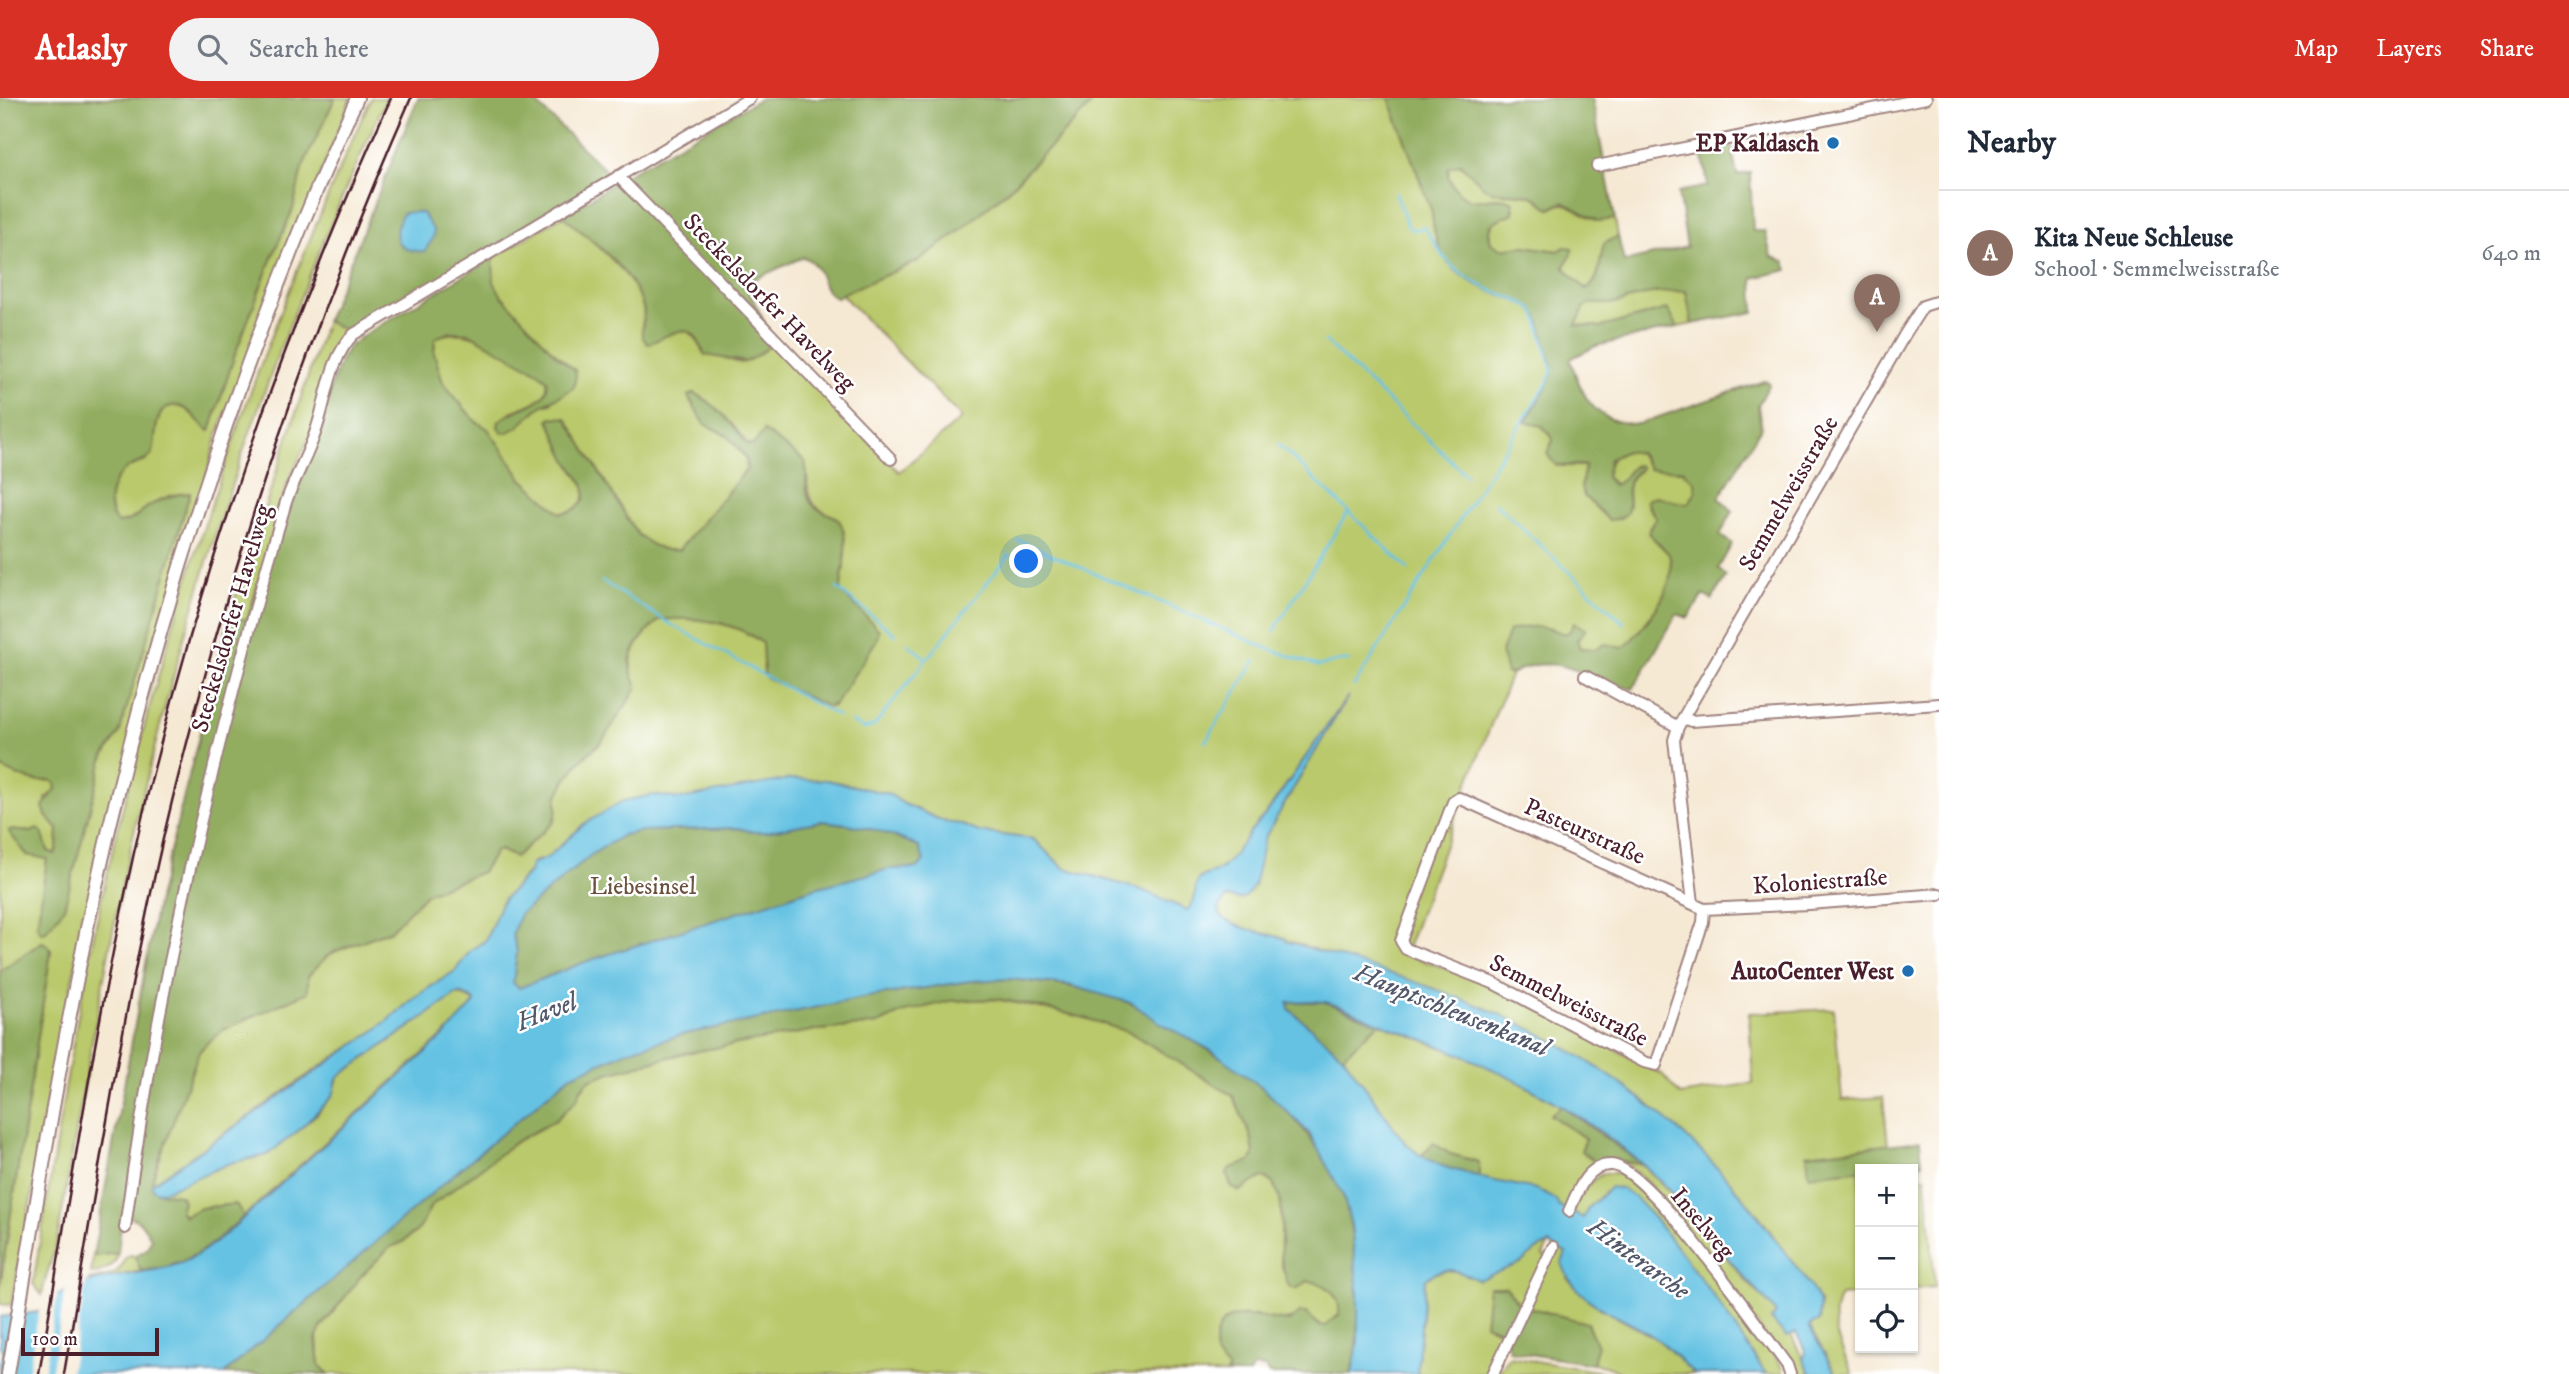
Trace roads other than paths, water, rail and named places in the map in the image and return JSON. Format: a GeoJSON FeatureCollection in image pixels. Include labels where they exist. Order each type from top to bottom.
{"type":"FeatureCollection","features":[{"type":"Feature","properties":{"kind":"main road"},"geometry":{"type":"LineString","coordinates":[[8,1374],[81,957],[150,671],[188,542],[236,400],[295,246],[357,98]]}},
{"type":"Feature","properties":{"kind":"street","name":"Steckelsdorfer Havelweg"},"geometry":{"type":"LineString","coordinates":[[125,1227],[134,1158],[172,953],[221,730],[286,502],[296,473],[314,437],[339,353],[354,334],[750,98]]}},
{"type":"Feature","properties":{"kind":"street"},"geometry":{"type":"LineString","coordinates":[[1597,166],[1926,98]]}},
{"type":"Feature","properties":{"kind":"street","name":"Steckelsdorfer Havelweg"},"geometry":{"type":"LineString","coordinates":[[618,176],[891,459]]}},
{"type":"Feature","properties":{"kind":"street","name":"Semmelweisstraße"},"geometry":{"type":"LineString","coordinates":[[1693,903],[1674,740],[1681,723],[1905,334],[1923,306],[1939,301]]}},
{"type":"Feature","properties":{"kind":"street"},"geometry":{"type":"LineString","coordinates":[[1585,676],[1681,723],[1691,720],[1939,704]]}},
{"type":"Feature","properties":{"kind":"street","name":"Semmelweisstraße"},"geometry":{"type":"LineString","coordinates":[[1459,798],[1453,802],[1401,941],[1402,945],[1406,949],[1493,983],[1649,1065],[1656,1065],[1659,1060],[1703,922],[1704,909]]}},
{"type":"Feature","properties":{"kind":"street","name":"Pasteurstraße"},"geometry":{"type":"LineString","coordinates":[[1459,798],[1693,903]]}},
{"type":"Feature","properties":{"kind":"street","name":"Koloniestraße"},"geometry":{"type":"LineString","coordinates":[[1704,909],[1939,894]]}},
{"type":"Feature","properties":{"kind":"street"},"geometry":{"type":"LineString","coordinates":[[1693,903],[1704,909]]}},
{"type":"Feature","properties":{"kind":"street","name":"Inselweg"},"geometry":{"type":"LineString","coordinates":[[1569,1211],[1581,1184],[1600,1167],[1612,1164],[1633,1175],[1702,1252],[1787,1365],[1790,1374]]}},
{"type":"Feature","properties":{"kind":"street"},"geometry":{"type":"LineString","coordinates":[[1493,1374],[1553,1247]]}},
{"type":"Feature","properties":{"kind":"water"},"geometry":{"type":"Polygon","coordinates":[[[403,213],[422,213],[434,231],[425,251],[415,251],[402,246],[396,236],[403,213]]]}},
{"type":"Feature","properties":{"kind":"water"},"geometry":{"type":"Polygon","coordinates":[[[1348,696],[1265,837],[1252,888],[1243,898],[1227,897],[1219,907],[1222,916],[1237,925],[1390,973],[1492,1011],[1533,1030],[1611,1077],[1682,1133],[1745,1199],[1814,1292],[1819,1305],[1819,1321],[1809,1326],[1836,1374],[1811,1374],[1803,1359],[1806,1352],[1796,1333],[1786,1337],[1771,1320],[1776,1313],[1772,1307],[1684,1206],[1649,1170],[1592,1126],[1531,1088],[1466,1057],[1334,1004],[1316,1001],[1288,1002],[1289,1009],[1343,1056],[1406,1144],[1421,1156],[1442,1166],[1490,1180],[1536,1189],[1557,1201],[1558,1206],[1583,1218],[1588,1208],[1611,1187],[1622,1189],[1634,1196],[1713,1295],[1766,1374],[1695,1374],[1658,1340],[1590,1301],[1569,1278],[1562,1263],[1566,1253],[1549,1244],[1536,1250],[1521,1263],[1478,1280],[1451,1270],[1432,1275],[1425,1280],[1417,1374],[1352,1374],[1358,1344],[1358,1292],[1351,1225],[1343,1195],[1309,1133],[1262,1087],[1212,1051],[1131,1003],[1068,985],[1009,979],[970,981],[867,997],[680,1035],[630,1050],[570,1076],[224,1374],[0,1374],[0,1362],[4,1352],[0,1346],[0,1317],[38,1312],[69,1289],[105,1278],[163,1268],[181,1263],[200,1253],[227,1233],[444,1036],[475,1001],[463,994],[457,994],[338,1077],[331,1098],[298,1131],[267,1155],[230,1163],[167,1190],[157,1192],[152,1188],[152,1184],[377,1029],[418,995],[455,971],[471,950],[486,940],[502,901],[529,873],[531,864],[547,858],[584,824],[623,801],[653,795],[680,799],[790,779],[827,780],[889,794],[904,804],[945,822],[960,824],[979,832],[1033,839],[1064,868],[1142,890],[1187,910],[1193,903],[1200,878],[1221,869],[1266,814],[1348,696]],[[821,821],[765,832],[738,828],[642,831],[623,835],[591,855],[520,914],[512,934],[517,951],[513,983],[519,988],[588,961],[815,888],[890,869],[918,868],[924,860],[919,847],[907,841],[872,829],[821,821]]]}},
{"type":"Feature","properties":{"kind":"waterway"},"geometry":{"type":"LineString","coordinates":[[1354,686],[1547,383],[1552,370],[1535,312],[1455,269],[1424,227],[1414,230],[1408,227],[1396,193]]}},
{"type":"Feature","properties":{"kind":"waterway"},"geometry":{"type":"LineString","coordinates":[[1325,341],[1467,476]]}},
{"type":"Feature","properties":{"kind":"waterway"},"geometry":{"type":"LineString","coordinates":[[1278,444],[1408,569]]}},
{"type":"Feature","properties":{"kind":"waterway"},"geometry":{"type":"LineString","coordinates":[[1495,503],[1624,623]]}},
{"type":"Feature","properties":{"kind":"waterway"},"geometry":{"type":"LineString","coordinates":[[1274,631],[1348,512]]}},
{"type":"Feature","properties":{"kind":"waterway"},"geometry":{"type":"LineString","coordinates":[[1018,540],[1264,647],[1318,666],[1349,661]]}},
{"type":"Feature","properties":{"kind":"waterway"},"geometry":{"type":"LineString","coordinates":[[851,722],[864,729],[874,726],[1009,555]]}},
{"type":"Feature","properties":{"kind":"waterway"},"geometry":{"type":"LineString","coordinates":[[602,581],[672,625],[838,716]]}},
{"type":"Feature","properties":{"kind":"waterway"},"geometry":{"type":"LineString","coordinates":[[837,588],[896,635]]}},
{"type":"Feature","properties":{"kind":"waterway"},"geometry":{"type":"LineString","coordinates":[[908,644],[927,659]]}},
{"type":"Feature","properties":{"kind":"waterway"},"geometry":{"type":"LineString","coordinates":[[1205,742],[1255,661]]}},
{"type":"Feature","properties":{"kind":"railway"},"geometry":{"type":"LineString","coordinates":[[39,1374],[115,940],[170,707],[252,442],[318,268],[391,98]]}},
{"type":"Feature","properties":{"kind":"railway"},"geometry":{"type":"LineString","coordinates":[[64,1374],[134,975],[162,843],[211,653],[239,558],[301,372],[372,188],[411,98]]}},
{"type":"Feature","properties":{"kind":"place","name":"EP Kaldasch"},"geometry":{"type":"Point","coordinates":[1833,143]}},
{"type":"Feature","properties":{"kind":"place","name":"Kita Neue Schleuse"},"geometry":{"type":"Point","coordinates":[1877,332]}},
{"type":"Feature","properties":{"kind":"place","name":"AutoCenter West"},"geometry":{"type":"Point","coordinates":[1908,971]}},
{"type":"Feature","properties":{"kind":"park label","name":"Liebesinsel"},"geometry":{"type":"Point","coordinates":[643,886]}},
{"type":"Feature","properties":{"kind":"water label","name":"Hauptschleusenkanal"},"geometry":{"type":"Point","coordinates":[1452,1009]}},
{"type":"Feature","properties":{"kind":"water label","name":"Havel"},"geometry":{"type":"Point","coordinates":[546,1011]}},
{"type":"Feature","properties":{"kind":"water label","name":"Hinterarche"},"geometry":{"type":"Point","coordinates":[1639,1258]}}]}
